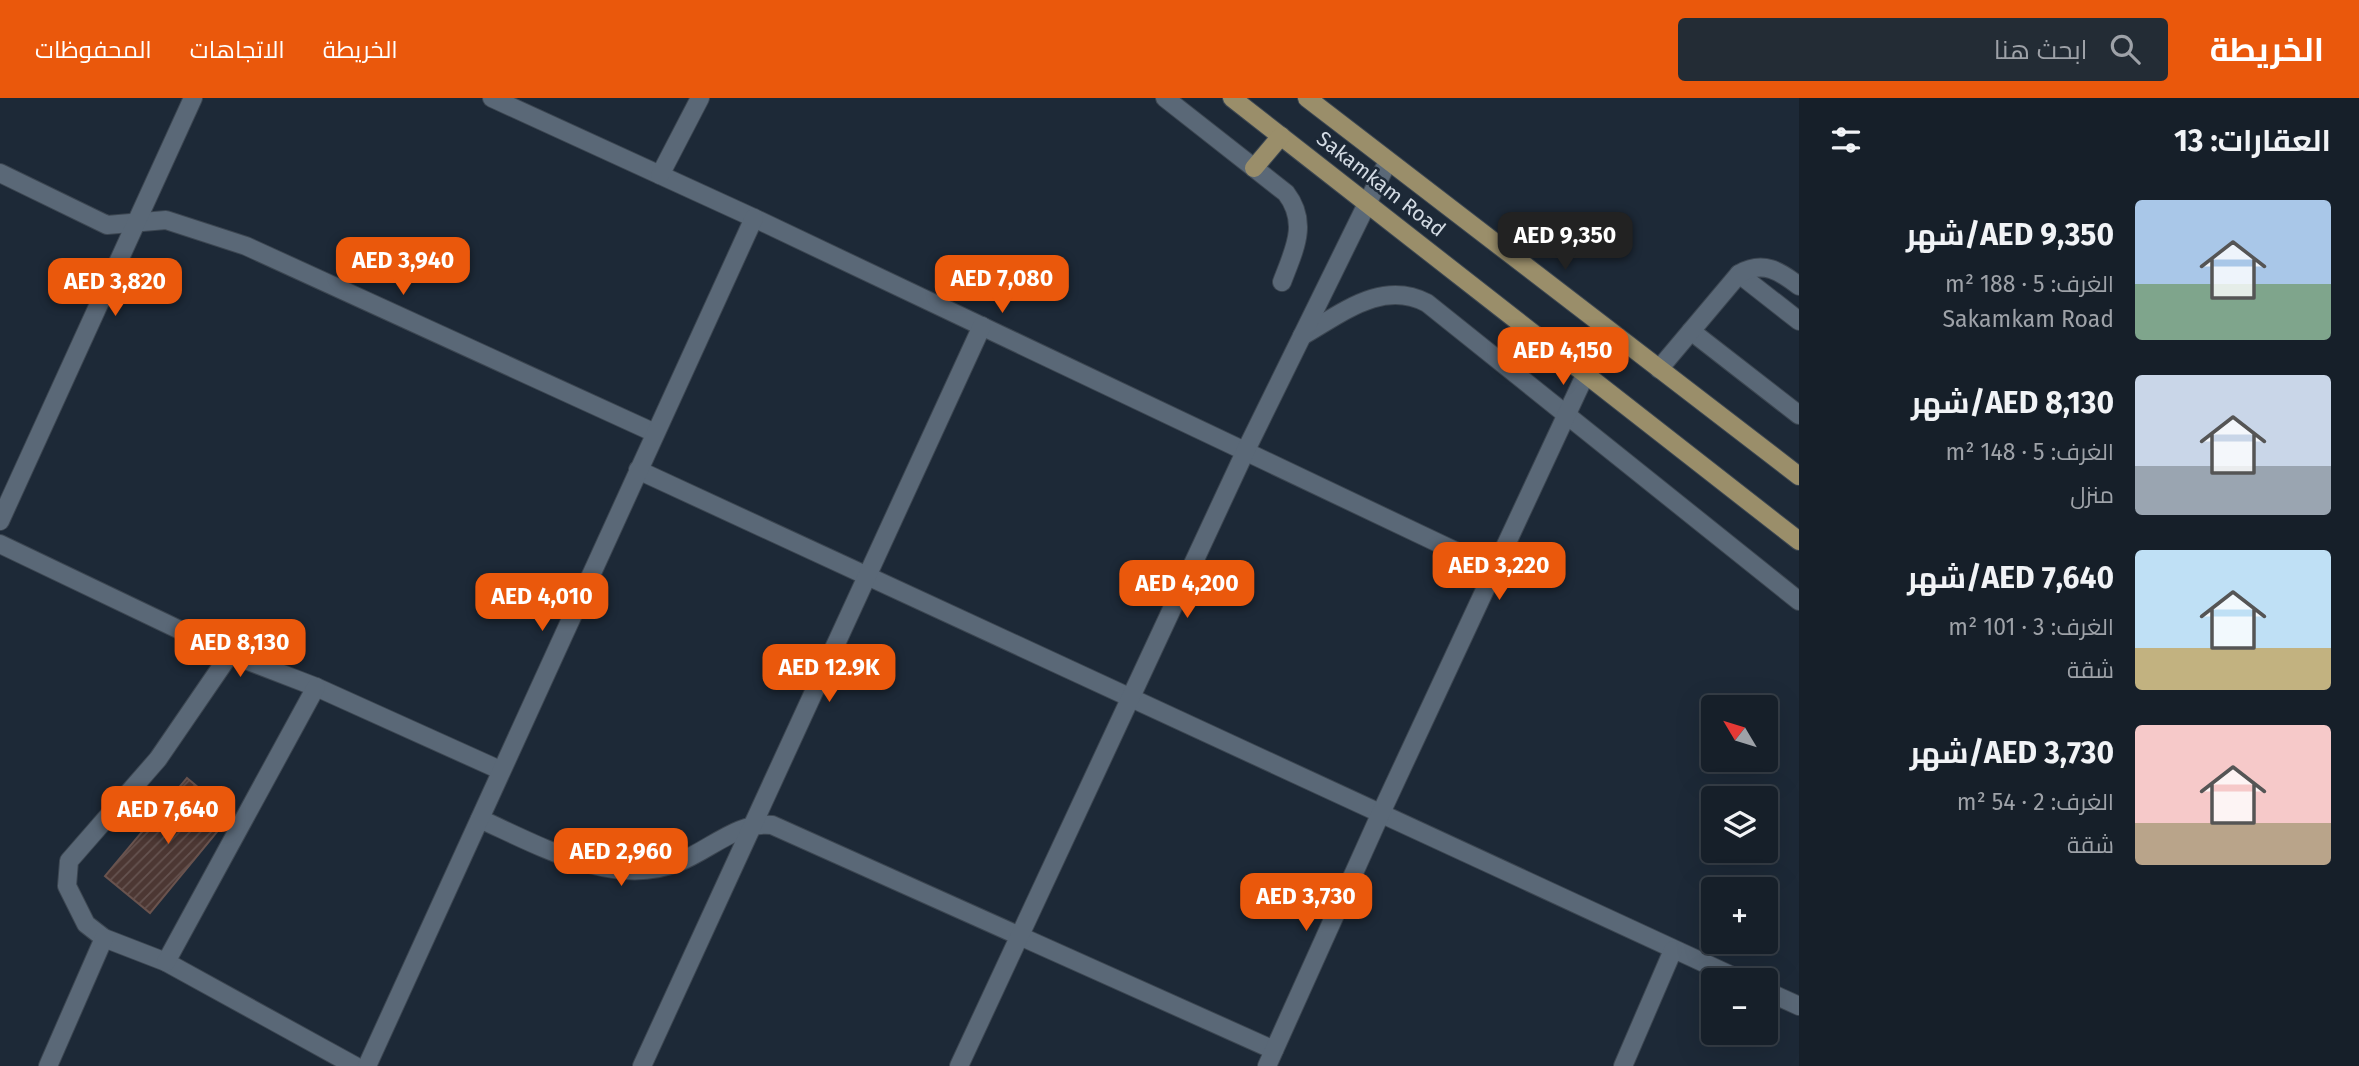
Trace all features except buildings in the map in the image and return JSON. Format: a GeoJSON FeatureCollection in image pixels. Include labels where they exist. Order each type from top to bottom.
{"type":"FeatureCollection","features":[{"type":"Feature","properties":{"kind":"main road","name":"Sakamkam Road"},"geometry":{"type":"LineString","coordinates":[[1232,98],[1799,541]]}},
{"type":"Feature","properties":{"kind":"main road","name":"Sakamkam Road"},"geometry":{"type":"LineString","coordinates":[[1307,98],[1799,477]]}},
{"type":"Feature","properties":{"kind":"main road"},"geometry":{"type":"LineString","coordinates":[[1254,168],[1281,136]]}},
{"type":"Feature","properties":{"kind":"street"},"geometry":{"type":"LineString","coordinates":[[0,521],[193,98]]}},
{"type":"Feature","properties":{"kind":"street"},"geometry":{"type":"LineString","coordinates":[[492,98],[754,218],[1493,569]]}},
{"type":"Feature","properties":{"kind":"street"},"geometry":{"type":"LineString","coordinates":[[660,175],[699,98]]}},
{"type":"Feature","properties":{"kind":"street"},"geometry":{"type":"LineString","coordinates":[[1165,98],[1286,192],[1299,215],[1298,239],[1282,282]]}},
{"type":"Feature","properties":{"kind":"street"},"geometry":{"type":"LineString","coordinates":[[959,1066],[1246,450],[1388,161]]}},
{"type":"Feature","properties":{"kind":"street"},"geometry":{"type":"LineString","coordinates":[[0,173],[107,225],[166,220],[246,246],[655,433]]}},
{"type":"Feature","properties":{"kind":"street"},"geometry":{"type":"LineString","coordinates":[[368,1066],[500,770],[754,218]]}},
{"type":"Feature","properties":{"kind":"street"},"geometry":{"type":"LineString","coordinates":[[1659,369],[1739,274],[1748,269],[1766,267],[1799,286]]}},
{"type":"Feature","properties":{"kind":"street"},"geometry":{"type":"LineString","coordinates":[[1739,274],[1799,321]]}},
{"type":"Feature","properties":{"kind":"street"},"geometry":{"type":"LineString","coordinates":[[1302,336],[1374,296],[1390,293],[1416,297],[1799,601]]}},
{"type":"Feature","properties":{"kind":"street"},"geometry":{"type":"LineString","coordinates":[[642,1066],[982,326]]}},
{"type":"Feature","properties":{"kind":"street"},"geometry":{"type":"LineString","coordinates":[[1691,331],[1799,415]]}},
{"type":"Feature","properties":{"kind":"street"},"geometry":{"type":"LineString","coordinates":[[480,819],[555,852],[592,864],[631,870],[677,863],[754,823],[772,825],[1019,936],[1271,1058],[1493,569],[1586,373]]}},
{"type":"Feature","properties":{"kind":"street"},"geometry":{"type":"LineString","coordinates":[[638,471],[1714,968]]}},
{"type":"Feature","properties":{"kind":"street"},"geometry":{"type":"LineString","coordinates":[[0,544],[230,654],[316,687],[500,770]]}},
{"type":"Feature","properties":{"kind":"street"},"geometry":{"type":"LineString","coordinates":[[230,654],[158,759],[69,861],[67,886],[86,924],[104,938],[166,962],[355,1066]]}},
{"type":"Feature","properties":{"kind":"street"},"geometry":{"type":"LineString","coordinates":[[166,962],[316,687]]}},
{"type":"Feature","properties":{"kind":"street"},"geometry":{"type":"LineString","coordinates":[[48,1066],[104,938]]}},
{"type":"Feature","properties":{"kind":"street"},"geometry":{"type":"LineString","coordinates":[[1623,1066],[1673,950]]}},
{"type":"Feature","properties":{"kind":"street"},"geometry":{"type":"LineString","coordinates":[[1778,996],[1798,1003]]}}]}
